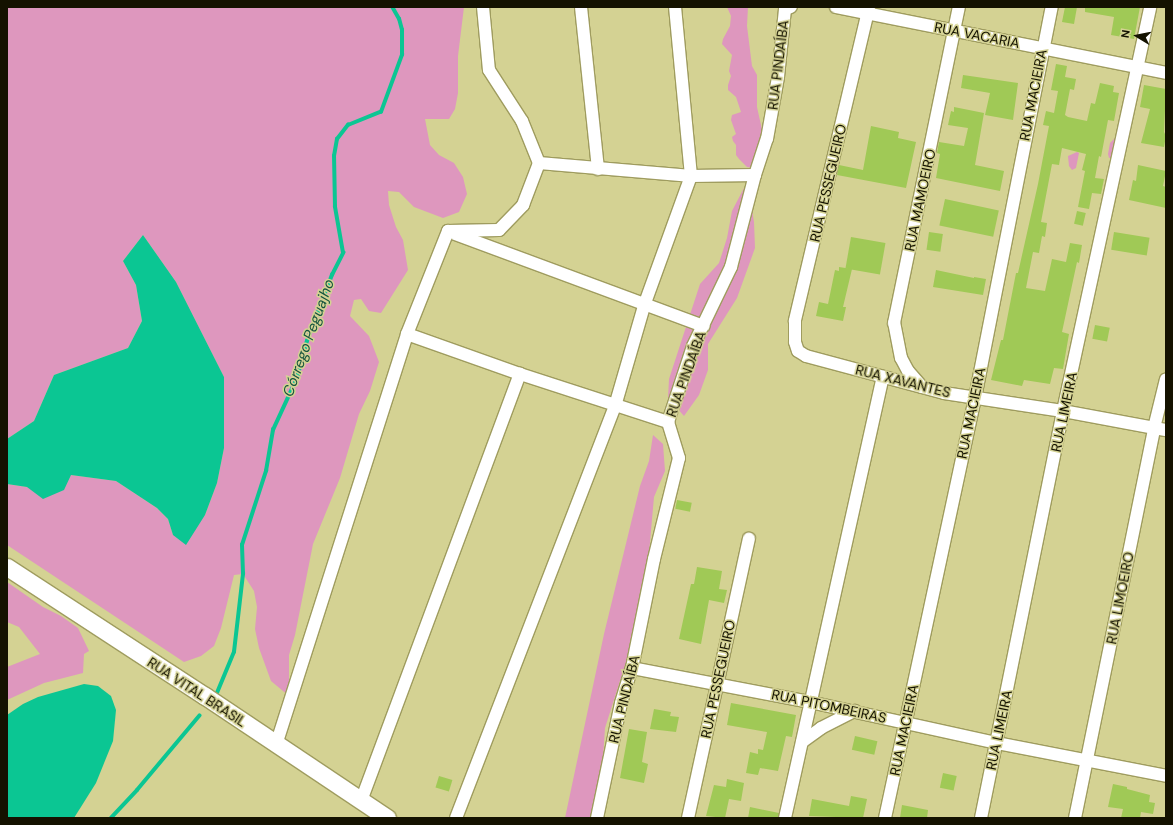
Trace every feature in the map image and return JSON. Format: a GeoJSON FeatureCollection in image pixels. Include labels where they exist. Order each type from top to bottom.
{"type":"FeatureCollection","features":[{"type":"Feature","properties":{"kind":"main road","name":"RUA VITAL BRASIL"},"geometry":{"type":"LineString","coordinates":[[7,567],[205,696],[387,818]]}},
{"type":"Feature","properties":{"kind":"street"},"geometry":{"type":"LineString","coordinates":[[448,231],[499,230],[523,205],[539,163],[522,121],[489,70],[483,7]]}},
{"type":"Feature","properties":{"kind":"street"},"geometry":{"type":"LineString","coordinates":[[581,7],[598,168]]}},
{"type":"Feature","properties":{"kind":"street"},"geometry":{"type":"LineString","coordinates":[[456,818],[615,406],[646,303],[691,176],[675,7]]}},
{"type":"Feature","properties":{"kind":"street","name":"RUA PINDAÍBA"},"geometry":{"type":"LineString","coordinates":[[597,818],[621,703],[632,668],[654,558],[679,458],[668,422],[693,346],[704,326],[731,267],[755,175],[767,139],[778,77],[785,10],[791,7]]}},
{"type":"Feature","properties":{"kind":"street","name":"RUA VACARIA"},"geometry":{"type":"LineString","coordinates":[[836,7],[868,10],[954,30],[1166,73]]}},
{"type":"Feature","properties":{"kind":"street","name":"RUA MAMOEIRO"},"geometry":{"type":"LineString","coordinates":[[922,387],[908,371],[901,358],[894,323],[959,7]]}},
{"type":"Feature","properties":{"kind":"street","name":"RUA MACIEIRA"},"geometry":{"type":"LineString","coordinates":[[885,818],[975,398],[1042,48],[1052,7]]}},
{"type":"Feature","properties":{"kind":"street","name":"RUA LIMEIRA"},"geometry":{"type":"LineString","coordinates":[[981,818],[1063,411],[1150,7]]}},
{"type":"Feature","properties":{"kind":"street","name":"RUA PESSEGUEIRO"},"geometry":{"type":"LineString","coordinates":[[806,356],[798,350],[795,342],[795,321],[868,10]]}},
{"type":"Feature","properties":{"kind":"street"},"geometry":{"type":"LineString","coordinates":[[539,163],[691,176],[755,175]]}},
{"type":"Feature","properties":{"kind":"street"},"geometry":{"type":"LineString","coordinates":[[448,231],[646,303],[704,326]]}},
{"type":"Feature","properties":{"kind":"street"},"geometry":{"type":"LineString","coordinates":[[276,745],[407,334],[448,231]]}},
{"type":"Feature","properties":{"kind":"street"},"geometry":{"type":"LineString","coordinates":[[407,334],[520,374],[668,422]]}},
{"type":"Feature","properties":{"kind":"street","name":"RUA XAVANTES"},"geometry":{"type":"LineString","coordinates":[[806,356],[922,387],[975,398],[1063,411],[1160,429]]}},
{"type":"Feature","properties":{"kind":"street"},"geometry":{"type":"LineString","coordinates":[[361,801],[520,374]]}},
{"type":"Feature","properties":{"kind":"street"},"geometry":{"type":"LineString","coordinates":[[785,818],[883,377]]}},
{"type":"Feature","properties":{"kind":"street","name":"RUA LIMOEIRO"},"geometry":{"type":"LineString","coordinates":[[1075,818],[1160,429],[1166,379]]}},
{"type":"Feature","properties":{"kind":"street","name":"RUA PESSEGUEIRO"},"geometry":{"type":"LineString","coordinates":[[688,818],[749,539]]}},
{"type":"Feature","properties":{"kind":"street","name":"RUA PITOMBEIRAS"},"geometry":{"type":"LineString","coordinates":[[632,668],[717,683],[906,722],[997,743],[1166,776]]}},
{"type":"Feature","properties":{"kind":"street"},"geometry":{"type":"LineString","coordinates":[[802,742],[821,728],[855,712]]}},
{"type":"Feature","properties":{"kind":"shaded area"},"geometry":{"type":"Polygon","coordinates":[[[7,7],[464,7],[458,56],[458,93],[455,109],[449,119],[425,119],[430,145],[439,155],[454,163],[463,177],[467,194],[459,212],[443,218],[414,207],[399,192],[388,191],[389,205],[396,227],[403,240],[408,270],[381,313],[369,311],[361,299],[354,300],[350,316],[369,336],[379,362],[370,391],[359,414],[340,478],[313,544],[295,635],[289,655],[289,696],[271,681],[259,648],[255,629],[257,607],[254,591],[243,574],[234,575],[221,628],[214,646],[201,656],[184,662],[7,545],[7,484],[27,487],[71,475],[116,481],[157,508],[168,519],[173,535],[205,515],[217,483],[224,448],[224,377],[176,282],[143,235],[123,261],[136,285],[142,321],[128,348],[54,375],[34,421],[7,439],[7,7]]]}},
{"type":"Feature","properties":{"kind":"shaded area"},"geometry":{"type":"Polygon","coordinates":[[[727,7],[748,7],[747,26],[752,66],[757,75],[757,107],[763,134],[755,168],[747,167],[736,155],[736,145],[732,137],[736,134],[731,120],[732,115],[741,112],[736,97],[728,90],[731,76],[729,71],[732,55],[722,44],[730,26],[731,16],[727,7]]]}},
{"type":"Feature","properties":{"kind":"shaded area"},"geometry":{"type":"Polygon","coordinates":[[[1115,138],[1118,138],[1116,156],[1109,158],[1108,154],[1110,143],[1115,138]]]}},
{"type":"Feature","properties":{"kind":"shaded area"},"geometry":{"type":"Polygon","coordinates":[[[1077,152],[1079,153],[1076,168],[1072,170],[1069,166],[1068,156],[1077,152]]]}},
{"type":"Feature","properties":{"kind":"shaded area"},"geometry":{"type":"Polygon","coordinates":[[[744,188],[750,197],[754,222],[755,248],[737,298],[708,344],[708,370],[699,395],[684,416],[668,398],[669,379],[700,284],[719,263],[727,238],[732,211],[744,188]]]}},
{"type":"Feature","properties":{"kind":"shaded area"},"geometry":{"type":"Polygon","coordinates":[[[143,235],[176,282],[224,377],[224,448],[217,483],[205,515],[186,545],[173,535],[168,519],[157,508],[116,481],[71,475],[64,490],[43,499],[27,487],[7,484],[7,439],[34,421],[54,375],[128,348],[142,321],[136,285],[123,261],[143,235]]]}},
{"type":"Feature","properties":{"kind":"shaded area"},"geometry":{"type":"Polygon","coordinates":[[[653,435],[663,444],[665,471],[654,497],[649,553],[626,662],[605,728],[603,758],[592,818],[565,818],[604,634],[640,486],[649,461],[653,435]]]}},
{"type":"Feature","properties":{"kind":"shaded area"},"geometry":{"type":"Polygon","coordinates":[[[7,582],[43,607],[61,616],[78,628],[89,651],[84,654],[83,673],[44,683],[7,700],[7,667],[40,654],[19,627],[7,622],[7,582]]]}},
{"type":"Feature","properties":{"kind":"shaded area"},"geometry":{"type":"Polygon","coordinates":[[[84,684],[98,686],[111,696],[116,710],[113,741],[96,783],[74,818],[7,818],[7,715],[23,704],[38,697],[84,684]]]}},
{"type":"Feature","properties":{"kind":"building"},"geometry":{"type":"Polygon","coordinates":[[[1065,7],[1077,7],[1074,24],[1062,22],[1065,7]]]}},
{"type":"Feature","properties":{"kind":"building"},"geometry":{"type":"Polygon","coordinates":[[[1085,7],[1140,7],[1134,39],[1111,35],[1114,17],[1085,12],[1085,7]]]}},
{"type":"Feature","properties":{"kind":"building"},"geometry":{"type":"Polygon","coordinates":[[[1056,64],[1067,66],[1065,77],[1076,79],[1074,90],[1070,89],[1065,115],[1068,117],[1087,121],[1091,103],[1095,104],[1100,83],[1114,86],[1113,92],[1119,93],[1114,121],[1108,120],[1101,157],[1099,156],[1095,178],[1104,179],[1101,194],[1092,193],[1089,209],[1078,207],[1085,171],[1082,170],[1086,154],[1062,148],[1059,165],[1052,164],[1041,222],[1047,223],[1045,237],[1042,236],[1039,253],[1033,252],[1026,288],[1045,291],[1052,259],[1066,262],[1070,243],[1082,245],[1062,332],[1069,334],[1063,369],[1054,368],[1050,384],[1024,380],[1022,386],[991,380],[1001,340],[1003,340],[1016,273],[1018,273],[1038,184],[1049,126],[1043,125],[1046,111],[1054,113],[1058,91],[1051,90],[1056,64]]]}},
{"type":"Feature","properties":{"kind":"building"},"geometry":{"type":"Polygon","coordinates":[[[963,75],[1018,83],[1013,120],[985,115],[990,93],[961,88],[963,75]]]}},
{"type":"Feature","properties":{"kind":"building"},"geometry":{"type":"Polygon","coordinates":[[[1144,85],[1166,89],[1164,132],[1166,136],[1164,147],[1141,143],[1150,109],[1140,107],[1144,85]]]}},
{"type":"Feature","properties":{"kind":"building"},"geometry":{"type":"Polygon","coordinates":[[[954,107],[984,113],[975,165],[1004,171],[1000,191],[936,178],[940,154],[937,153],[939,142],[964,146],[968,128],[948,125],[951,111],[954,112],[954,107]]]}},
{"type":"Feature","properties":{"kind":"building"},"geometry":{"type":"Polygon","coordinates":[[[871,126],[899,132],[898,138],[916,142],[906,188],[837,175],[839,165],[863,170],[871,126]]]}},
{"type":"Feature","properties":{"kind":"building"},"geometry":{"type":"Polygon","coordinates":[[[1138,165],[1166,171],[1163,186],[1166,187],[1166,208],[1129,200],[1133,180],[1136,181],[1138,165]]]}},
{"type":"Feature","properties":{"kind":"building"},"geometry":{"type":"Polygon","coordinates":[[[945,199],[999,210],[993,237],[939,225],[945,199]]]}},
{"type":"Feature","properties":{"kind":"building"},"geometry":{"type":"Polygon","coordinates":[[[1077,211],[1086,213],[1083,226],[1074,224],[1077,211]]]}},
{"type":"Feature","properties":{"kind":"building"},"geometry":{"type":"Polygon","coordinates":[[[929,232],[943,234],[940,252],[926,250],[929,232]]]}},
{"type":"Feature","properties":{"kind":"building"},"geometry":{"type":"Polygon","coordinates":[[[1114,232],[1150,238],[1147,255],[1111,250],[1114,232]]]}},
{"type":"Feature","properties":{"kind":"building"},"geometry":{"type":"Polygon","coordinates":[[[851,237],[885,243],[880,275],[845,269],[851,237]]]}},
{"type":"Feature","properties":{"kind":"building"},"geometry":{"type":"Polygon","coordinates":[[[839,267],[852,269],[843,307],[846,307],[843,321],[816,316],[819,302],[828,304],[835,270],[839,271],[839,267]]]}},
{"type":"Feature","properties":{"kind":"building"},"geometry":{"type":"Polygon","coordinates":[[[936,270],[986,279],[983,295],[933,287],[936,270]]]}},
{"type":"Feature","properties":{"kind":"building"},"geometry":{"type":"Polygon","coordinates":[[[1095,325],[1110,328],[1107,342],[1092,339],[1095,325]]]}},
{"type":"Feature","properties":{"kind":"building"},"geometry":{"type":"Polygon","coordinates":[[[677,500],[692,503],[690,512],[675,509],[677,500]]]}},
{"type":"Feature","properties":{"kind":"building"},"geometry":{"type":"Polygon","coordinates":[[[697,567],[722,571],[719,589],[727,590],[724,603],[709,600],[701,644],[679,639],[691,584],[694,584],[697,567]]]}},
{"type":"Feature","properties":{"kind":"building"},"geometry":{"type":"Polygon","coordinates":[[[731,703],[796,715],[792,737],[786,736],[778,771],[760,768],[758,775],[746,773],[750,752],[758,754],[758,749],[763,750],[767,732],[727,725],[731,703]]]}},
{"type":"Feature","properties":{"kind":"building"},"geometry":{"type":"Polygon","coordinates":[[[654,709],[671,712],[670,716],[679,717],[676,732],[650,729],[654,709]]]}},
{"type":"Feature","properties":{"kind":"building"},"geometry":{"type":"Polygon","coordinates":[[[629,729],[647,732],[642,762],[648,764],[644,783],[620,778],[629,729]]]}},
{"type":"Feature","properties":{"kind":"building"},"geometry":{"type":"Polygon","coordinates":[[[855,736],[877,741],[874,755],[852,750],[855,736]]]}},
{"type":"Feature","properties":{"kind":"building"},"geometry":{"type":"Polygon","coordinates":[[[943,773],[957,776],[954,791],[940,788],[943,773]]]}},
{"type":"Feature","properties":{"kind":"building"},"geometry":{"type":"Polygon","coordinates":[[[439,776],[452,780],[449,792],[435,787],[439,776]]]}},
{"type":"Feature","properties":{"kind":"building"},"geometry":{"type":"Polygon","coordinates":[[[727,779],[744,783],[741,801],[729,799],[725,818],[706,816],[714,785],[726,787],[727,779]]]}},
{"type":"Feature","properties":{"kind":"building"},"geometry":{"type":"Polygon","coordinates":[[[1113,784],[1150,795],[1149,802],[1155,803],[1153,814],[1141,812],[1140,818],[1121,818],[1123,809],[1108,807],[1113,784]]]}},
{"type":"Feature","properties":{"kind":"building"},"geometry":{"type":"Polygon","coordinates":[[[851,796],[867,799],[863,818],[809,816],[812,799],[849,806],[851,796]]]}},
{"type":"Feature","properties":{"kind":"building"},"geometry":{"type":"Polygon","coordinates":[[[902,805],[928,810],[927,818],[900,818],[902,805]]]}},
{"type":"Feature","properties":{"kind":"building"},"geometry":{"type":"Polygon","coordinates":[[[750,807],[779,813],[778,818],[748,818],[750,807]]]}},
{"type":"Feature","properties":{"kind":"waterway","name":"Córrego Peguajho"},"geometry":{"type":"LineString","coordinates":[[217,693],[234,652],[243,574],[242,545],[266,471],[273,430],[297,378],[307,341],[332,275],[343,253],[335,207],[334,156],[337,139],[348,125],[381,112],[402,55],[402,30],[399,19],[392,7]]}},
{"type":"Feature","properties":{"kind":"waterway","name":"Córrego Peguajho"},"geometry":{"type":"LineString","coordinates":[[111,818],[137,790],[199,716]]}}]}
